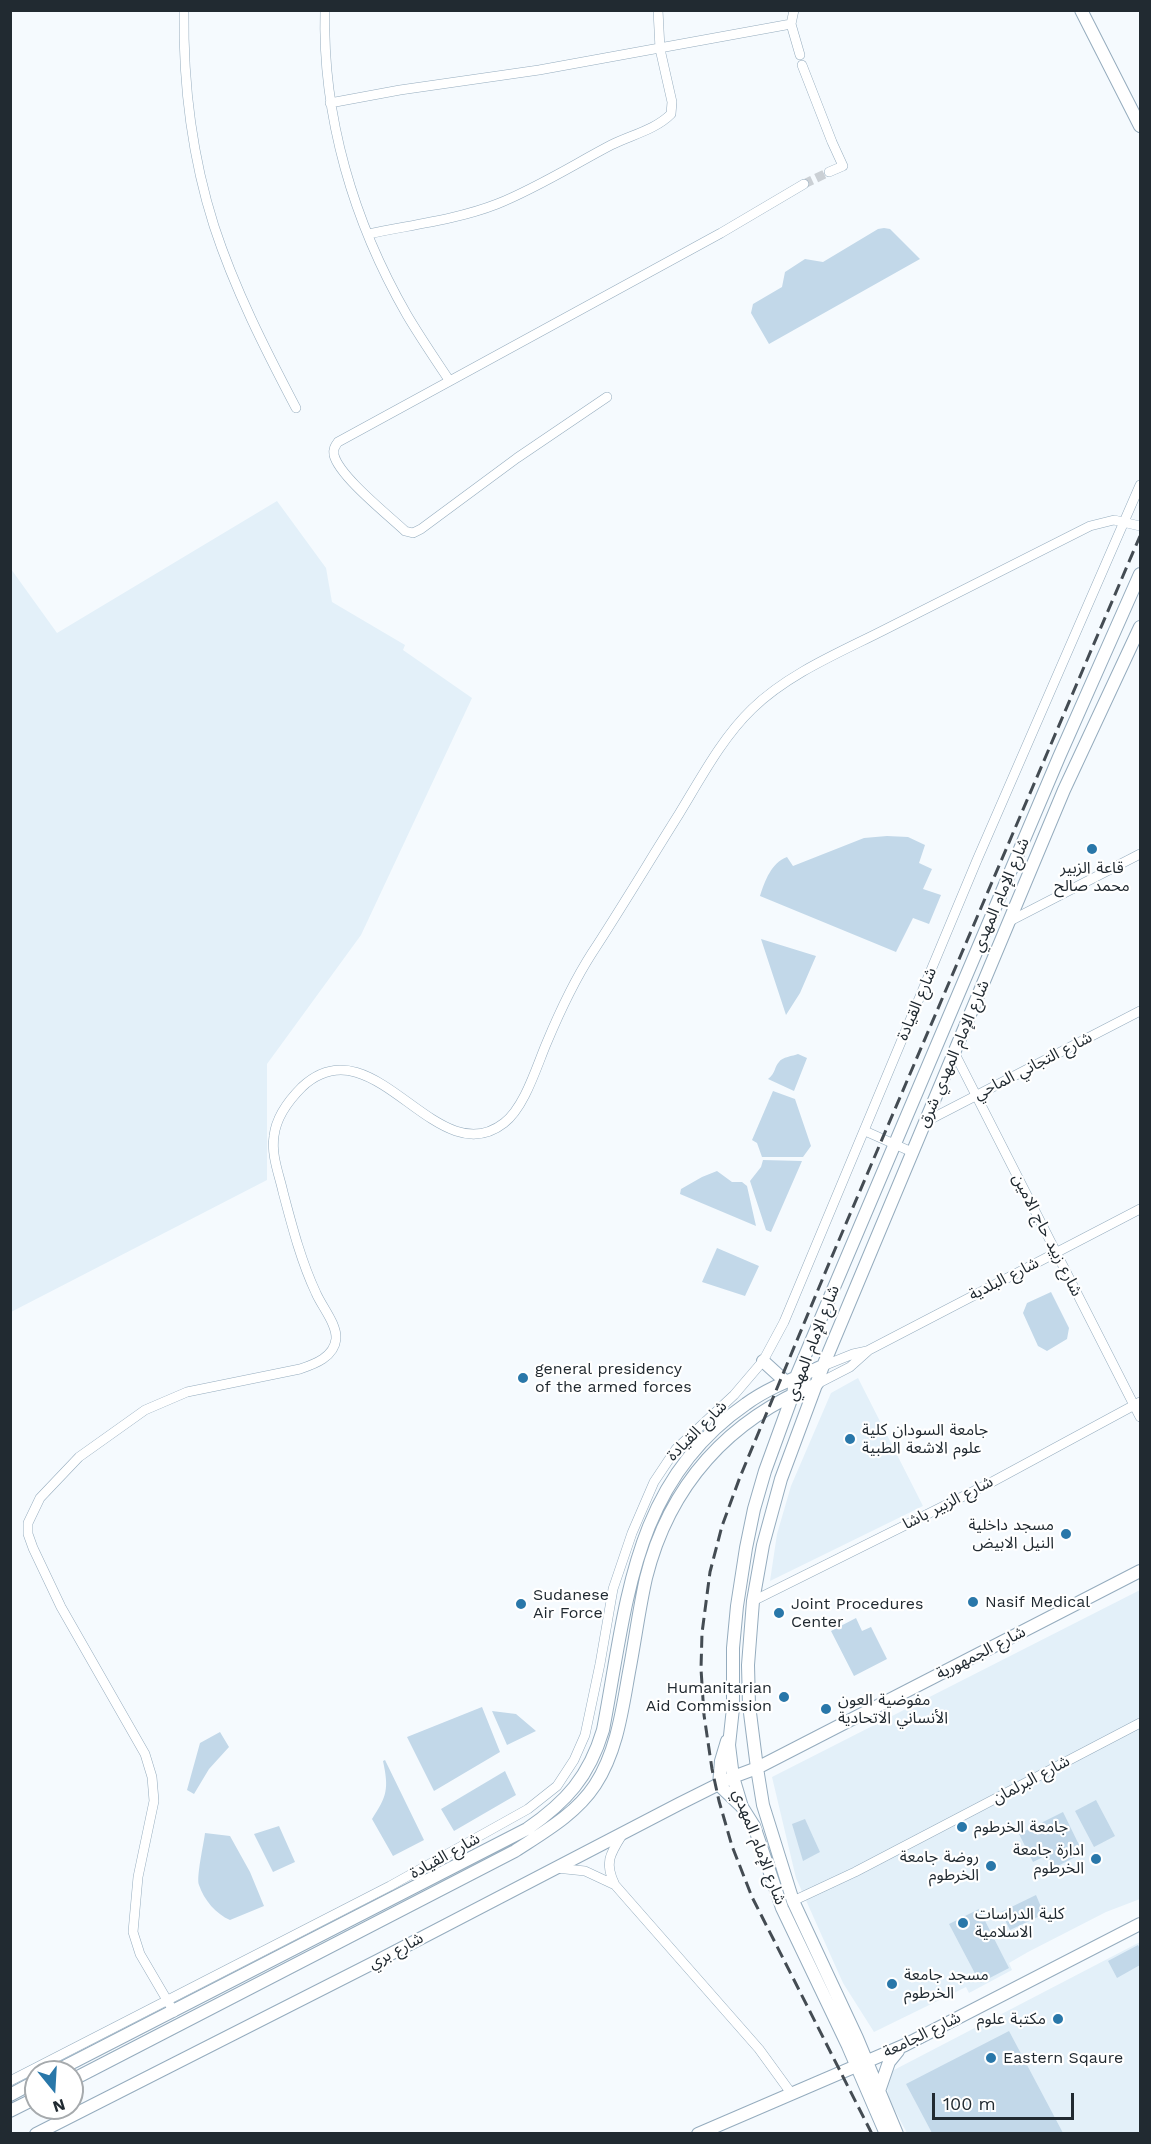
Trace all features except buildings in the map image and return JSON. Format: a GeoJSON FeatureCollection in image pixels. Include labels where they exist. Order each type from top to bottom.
{"type":"FeatureCollection","features":[{"type":"Feature","properties":{"kind":"main road"},"geometry":{"type":"LineString","coordinates":[[1081,10],[1140,126]]}},
{"type":"Feature","properties":{"kind":"main road","name":"شارع الإمام المهدي"},"geometry":{"type":"LineString","coordinates":[[897,2133],[879,2092],[861,2063],[782,1908],[754,1826],[742,1807],[733,1777],[728,1738],[733,1708],[733,1648],[746,1548],[765,1471],[793,1394],[791,1380],[896,1145],[1059,757],[1140,574]]}},
{"type":"Feature","properties":{"kind":"main road","name":"شارع الإمام المهدي شرق"},"geometry":{"type":"LineString","coordinates":[[817,1384],[1064,790],[1140,627]]}},
{"type":"Feature","properties":{"kind":"main road"},"geometry":{"type":"LineString","coordinates":[[763,1361],[791,1380]]}},
{"type":"Feature","properties":{"kind":"main road","name":"شارع القيادة"},"geometry":{"type":"LineString","coordinates":[[77,2060],[142,2026],[171,2007],[357,1911],[527,1829],[569,1796],[596,1754],[603,1730],[632,1575],[643,1539],[669,1482],[695,1449],[725,1420],[752,1399],[823,1366]]}},
{"type":"Feature","properties":{"kind":"main road","name":"شارع القيادة"},"geometry":{"type":"LineString","coordinates":[[84,2074],[515,1851],[553,1827],[577,1806],[594,1786],[607,1764],[618,1734],[646,1578],[657,1544],[685,1485],[716,1450],[748,1421],[793,1394],[817,1384]]}},
{"type":"Feature","properties":{"kind":"main road","name":"شارع الإمام المهدي"},"geometry":{"type":"LineString","coordinates":[[817,1384],[781,1479],[763,1545],[753,1601],[748,1665],[749,1705],[763,1806],[793,1900],[861,2063],[886,2133]]}},
{"type":"Feature","properties":{"kind":"main road","name":"شارع الجمهورية"},"geometry":{"type":"LineString","coordinates":[[757,1768],[1140,1571]]}},
{"type":"Feature","properties":{"kind":"main road"},"geometry":{"type":"LineString","coordinates":[[728,1738],[721,1761],[719,1785],[742,1807]]}},
{"type":"Feature","properties":{"kind":"main road","name":"شارع بري"},"geometry":{"type":"LineString","coordinates":[[36,2133],[379,1960],[733,1777],[757,1768]]}},
{"type":"Feature","properties":{"kind":"main road","name":"شارع الجامعة"},"geometry":{"type":"LineString","coordinates":[[698,2133],[905,2045],[1140,1924]]}},
{"type":"Feature","properties":{"kind":"main road"},"geometry":{"type":"LineString","coordinates":[[879,2092],[893,2054],[905,2045]]}},
{"type":"Feature","properties":{"kind":"main road"},"geometry":{"type":"LineString","coordinates":[[10,2095],[24,2088]]}},
{"type":"Feature","properties":{"kind":"main road"},"geometry":{"type":"LineString","coordinates":[[10,2111],[24,2104]]}},
{"type":"Feature","properties":{"kind":"street"},"geometry":{"type":"LineString","coordinates":[[184,10],[192,130],[214,225],[246,309],[296,408]]}},
{"type":"Feature","properties":{"kind":"street"},"geometry":{"type":"LineString","coordinates":[[324,10],[330,103],[352,195],[407,316],[449,380]]}},
{"type":"Feature","properties":{"kind":"street"},"geometry":{"type":"LineString","coordinates":[[368,234],[467,214],[496,204],[546,181],[613,144],[663,122],[671,114],[672,102],[660,49],[658,10]]}},
{"type":"Feature","properties":{"kind":"street"},"geometry":{"type":"LineString","coordinates":[[794,10],[791,24],[801,60],[832,141],[843,161],[843,166],[829,172]]}},
{"type":"Feature","properties":{"kind":"street"},"geometry":{"type":"LineString","coordinates":[[330,103],[400,90],[539,70],[791,24]]}},
{"type":"Feature","properties":{"kind":"street"},"geometry":{"type":"LineString","coordinates":[[607,397],[421,530],[413,533],[405,531],[343,472],[334,454],[334,448],[338,442],[721,233],[804,184]]}},
{"type":"Feature","properties":{"kind":"street","name":"شارع القيادة"},"geometry":{"type":"LineString","coordinates":[[357,1911],[542,1800],[557,1786],[574,1760],[585,1735],[613,1589],[632,1533],[654,1482],[676,1449],[734,1395],[763,1361],[784,1322],[973,871],[1124,521],[1136,507],[1140,485]]}},
{"type":"Feature","properties":{"kind":"street"},"geometry":{"type":"LineString","coordinates":[[171,2007],[140,1954],[133,1932],[138,1877],[154,1801],[152,1777],[145,1754],[61,1607],[33,1548],[28,1534],[28,1523],[40,1498],[80,1458],[145,1410],[187,1392],[300,1369],[318,1362],[332,1351],[336,1340],[334,1329],[307,1272],[293,1230],[274,1155],[274,1135],[279,1118],[287,1104],[310,1080],[326,1071],[343,1068],[379,1083],[457,1132],[474,1134],[492,1130],[506,1122],[517,1109],[584,966],[710,764],[750,710],[771,692],[826,659],[1090,526],[1104,521],[1124,521],[1140,526]]}},
{"type":"Feature","properties":{"kind":"street"},"geometry":{"type":"LineString","coordinates":[[1010,921],[1140,854]]}},
{"type":"Feature","properties":{"kind":"street","name":"شارع التجاني الماحي"},"geometry":{"type":"LineString","coordinates":[[925,1122],[1140,1011]]}},
{"type":"Feature","properties":{"kind":"street","name":"شارع زبيد حاج الامين"},"geometry":{"type":"LineString","coordinates":[[954,1052],[1056,1253],[1137,1404],[1140,1417]]}},
{"type":"Feature","properties":{"kind":"street"},"geometry":{"type":"LineString","coordinates":[[865,1131],[912,1152]]}},
{"type":"Feature","properties":{"kind":"street","name":"شارع البلدية"},"geometry":{"type":"LineString","coordinates":[[869,1350],[1140,1209]]}},
{"type":"Feature","properties":{"kind":"street"},"geometry":{"type":"LineString","coordinates":[[823,1366],[869,1350]]}},
{"type":"Feature","properties":{"kind":"street"},"geometry":{"type":"LineString","coordinates":[[817,1384],[850,1368],[869,1350]]}},
{"type":"Feature","properties":{"kind":"street","name":"شارع الزبير باشا"},"geometry":{"type":"LineString","coordinates":[[753,1601],[992,1482],[1137,1404]]}},
{"type":"Feature","properties":{"kind":"street","name":"شارع البرلمان"},"geometry":{"type":"LineString","coordinates":[[793,1900],[855,1872],[1140,1723]]}},
{"type":"Feature","properties":{"kind":"street"},"geometry":{"type":"LineString","coordinates":[[622,1835],[609,1856],[610,1872],[615,1885],[759,2049],[791,2093]]}},
{"type":"Feature","properties":{"kind":"street"},"geometry":{"type":"LineString","coordinates":[[556,1868],[585,1871],[615,1885]]}},
{"type":"Feature","properties":{"kind":"street"},"geometry":{"type":"LineString","coordinates":[[357,1911],[366,1929]]}},
{"type":"Feature","properties":{"kind":"street","name":"شارع القيادة"},"geometry":{"type":"LineString","coordinates":[[10,2081],[171,2007]]}},
{"type":"Feature","properties":{"kind":"shaded area"},"geometry":{"type":"Polygon","coordinates":[[[878,229],[890,229],[920,259],[769,344],[751,313],[753,304],[782,287],[785,272],[805,259],[823,262],[878,229]]]}},
{"type":"Feature","properties":{"kind":"shaded area"},"geometry":{"type":"Polygon","coordinates":[[[277,501],[326,568],[332,602],[405,645],[403,650],[472,698],[361,935],[267,1064],[267,1180],[11,1312],[11,569],[57,633],[277,501]]]}},
{"type":"Feature","properties":{"kind":"shaded area"},"geometry":{"type":"Polygon","coordinates":[[[908,837],[925,845],[919,863],[932,869],[923,889],[941,895],[929,924],[913,918],[896,952],[760,896],[773,868],[787,857],[793,866],[864,838],[908,837]]]}},
{"type":"Feature","properties":{"kind":"shaded area"},"geometry":{"type":"Polygon","coordinates":[[[761,939],[816,956],[800,993],[786,1015],[761,939]]]}},
{"type":"Feature","properties":{"kind":"shaded area"},"geometry":{"type":"Polygon","coordinates":[[[798,1054],[807,1058],[794,1091],[768,1079],[780,1060],[798,1054]]]}},
{"type":"Feature","properties":{"kind":"shaded area"},"geometry":{"type":"Polygon","coordinates":[[[773,1091],[795,1099],[811,1146],[803,1157],[762,1157],[757,1143],[752,1140],[773,1091]]]}},
{"type":"Feature","properties":{"kind":"shaded area"},"geometry":{"type":"Polygon","coordinates":[[[763,1160],[802,1161],[771,1232],[766,1230],[750,1181],[761,1167],[763,1160]]]}},
{"type":"Feature","properties":{"kind":"shaded area"},"geometry":{"type":"Polygon","coordinates":[[[717,1171],[732,1182],[742,1182],[747,1186],[756,1226],[680,1194],[681,1189],[717,1171]]]}},
{"type":"Feature","properties":{"kind":"shaded area"},"geometry":{"type":"Polygon","coordinates":[[[717,1248],[759,1266],[745,1296],[702,1282],[717,1248]]]}},
{"type":"Feature","properties":{"kind":"shaded area"},"geometry":{"type":"Polygon","coordinates":[[[1051,1292],[1069,1328],[1067,1339],[1047,1351],[1038,1346],[1023,1313],[1027,1303],[1051,1292]]]}},
{"type":"Feature","properties":{"kind":"shaded area","name":"جامعة السودان كلية علوم الاشعة الطبية"},"geometry":{"type":"Polygon","coordinates":[[[858,1378],[923,1506],[770,1581],[777,1534],[791,1486],[831,1393],[858,1378]]]}},
{"type":"Feature","properties":{"kind":"shaded area","name":"جامعة الخرطوم"},"geometry":{"type":"Polygon","coordinates":[[[1140,1590],[1140,1899],[1106,1912],[1028,1952],[1009,1963],[1012,1970],[969,1993],[966,1987],[874,2032],[843,1983],[796,1878],[772,1777],[1140,1590]]]}},
{"type":"Feature","properties":{"kind":"shaded area"},"geometry":{"type":"Polygon","coordinates":[[[856,1618],[862,1631],[871,1627],[887,1659],[854,1676],[831,1631],[856,1618]]]}},
{"type":"Feature","properties":{"kind":"shaded area"},"geometry":{"type":"Polygon","coordinates":[[[482,1707],[500,1752],[434,1791],[407,1737],[482,1707]]]}},
{"type":"Feature","properties":{"kind":"shaded area"},"geometry":{"type":"Polygon","coordinates":[[[492,1711],[516,1714],[536,1731],[507,1745],[492,1711]]]}},
{"type":"Feature","properties":{"kind":"shaded area"},"geometry":{"type":"Polygon","coordinates":[[[220,1732],[229,1747],[209,1769],[194,1794],[187,1790],[200,1743],[220,1732]]]}},
{"type":"Feature","properties":{"kind":"shaded area"},"geometry":{"type":"Polygon","coordinates":[[[385,1760],[424,1840],[393,1856],[372,1819],[384,1798],[386,1779],[383,1761],[385,1760]]]}},
{"type":"Feature","properties":{"kind":"shaded area"},"geometry":{"type":"Polygon","coordinates":[[[505,1771],[516,1795],[454,1831],[441,1809],[505,1771]]]}},
{"type":"Feature","properties":{"kind":"shaded area"},"geometry":{"type":"Polygon","coordinates":[[[1096,1800],[1115,1836],[1094,1847],[1075,1811],[1096,1800]]]}},
{"type":"Feature","properties":{"kind":"shaded area"},"geometry":{"type":"Polygon","coordinates":[[[1063,1812],[1083,1853],[1054,1868],[1047,1855],[1033,1862],[1019,1834],[1063,1812]]]}},
{"type":"Feature","properties":{"kind":"shaded area"},"geometry":{"type":"Polygon","coordinates":[[[805,1819],[820,1852],[803,1861],[792,1824],[805,1819]]]}},
{"type":"Feature","properties":{"kind":"shaded area"},"geometry":{"type":"Polygon","coordinates":[[[279,1826],[295,1862],[273,1872],[254,1834],[279,1826]]]}},
{"type":"Feature","properties":{"kind":"shaded area"},"geometry":{"type":"Polygon","coordinates":[[[205,1833],[230,1836],[250,1872],[264,1906],[230,1920],[211,1906],[201,1891],[198,1881],[205,1833]]]}},
{"type":"Feature","properties":{"kind":"shaded area"},"geometry":{"type":"Polygon","coordinates":[[[1036,1895],[1044,1914],[1010,1930],[1001,1912],[1036,1895]]]}},
{"type":"Feature","properties":{"kind":"shaded area"},"geometry":{"type":"Polygon","coordinates":[[[979,1909],[1009,1968],[980,1983],[949,1924],[979,1909]]]}},
{"type":"Feature","properties":{"kind":"shaded area"},"geometry":{"type":"Polygon","coordinates":[[[1140,1942],[1140,2133],[907,2133],[889,2099],[887,2088],[892,2071],[1140,1942]]]}},
{"type":"Feature","properties":{"kind":"shaded area"},"geometry":{"type":"Polygon","coordinates":[[[1138,1945],[1140,1965],[1117,1978],[1108,1961],[1138,1945]]]}},
{"type":"Feature","properties":{"kind":"shaded area","name":"Eastern Sqaure"},"geometry":{"type":"Polygon","coordinates":[[[1009,2031],[1063,2133],[932,2133],[906,2084],[1009,2031]]]}},
{"type":"Feature","properties":{"kind":"tunnel"},"geometry":{"type":"LineString","coordinates":[[804,184],[829,172]]}},
{"type":"Feature","properties":{"kind":"railway"},"geometry":{"type":"LineString","coordinates":[[872,2134],[752,1897],[732,1846],[719,1801],[704,1715],[701,1669],[702,1633],[710,1572],[722,1526],[740,1477],[1140,536]]}},
{"type":"Feature","properties":{"kind":"place","name":"قاعة الزبير محمد صالح"},"geometry":{"type":"Point","coordinates":[1092,849]}},
{"type":"Feature","properties":{"kind":"place","name":"general presidency of the armed forces"},"geometry":{"type":"Point","coordinates":[523,1378]}},
{"type":"Feature","properties":{"kind":"place","name":"جامعة السودان كلية علوم الاشعة الطبية"},"geometry":{"type":"Point","coordinates":[850,1439]}},
{"type":"Feature","properties":{"kind":"place","name":"مسجد داخلية النيل الابيض"},"geometry":{"type":"Point","coordinates":[1066,1534]}},
{"type":"Feature","properties":{"kind":"place","name":"Nasif Medical"},"geometry":{"type":"Point","coordinates":[973,1602]}},
{"type":"Feature","properties":{"kind":"place","name":"Sudanese Air Force"},"geometry":{"type":"Point","coordinates":[521,1604]}},
{"type":"Feature","properties":{"kind":"place","name":"Joint Procedures Center"},"geometry":{"type":"Point","coordinates":[779,1613]}},
{"type":"Feature","properties":{"kind":"place","name":"Humanitarian Aid Commission"},"geometry":{"type":"Point","coordinates":[784,1697]}},
{"type":"Feature","properties":{"kind":"place","name":"مفوضية العون الأنساني الاتحادية"},"geometry":{"type":"Point","coordinates":[826,1709]}},
{"type":"Feature","properties":{"kind":"place","name":"جامعة الخرطوم"},"geometry":{"type":"Point","coordinates":[962,1827]}},
{"type":"Feature","properties":{"kind":"place","name":"ادارة جامعة الخرطوم"},"geometry":{"type":"Point","coordinates":[1096,1859]}},
{"type":"Feature","properties":{"kind":"place","name":"روضة جامعة الخرطوم"},"geometry":{"type":"Point","coordinates":[991,1866]}},
{"type":"Feature","properties":{"kind":"place","name":"كلية الدراسات الاسلامية"},"geometry":{"type":"Point","coordinates":[963,1923]}},
{"type":"Feature","properties":{"kind":"place","name":"مسجد جامعة الخرطوم"},"geometry":{"type":"Point","coordinates":[892,1984]}},
{"type":"Feature","properties":{"kind":"place","name":"مكتبة علوم"},"geometry":{"type":"Point","coordinates":[1058,2019]}},
{"type":"Feature","properties":{"kind":"place","name":"Eastern Sqaure"},"geometry":{"type":"Point","coordinates":[991,2058]}}]}
